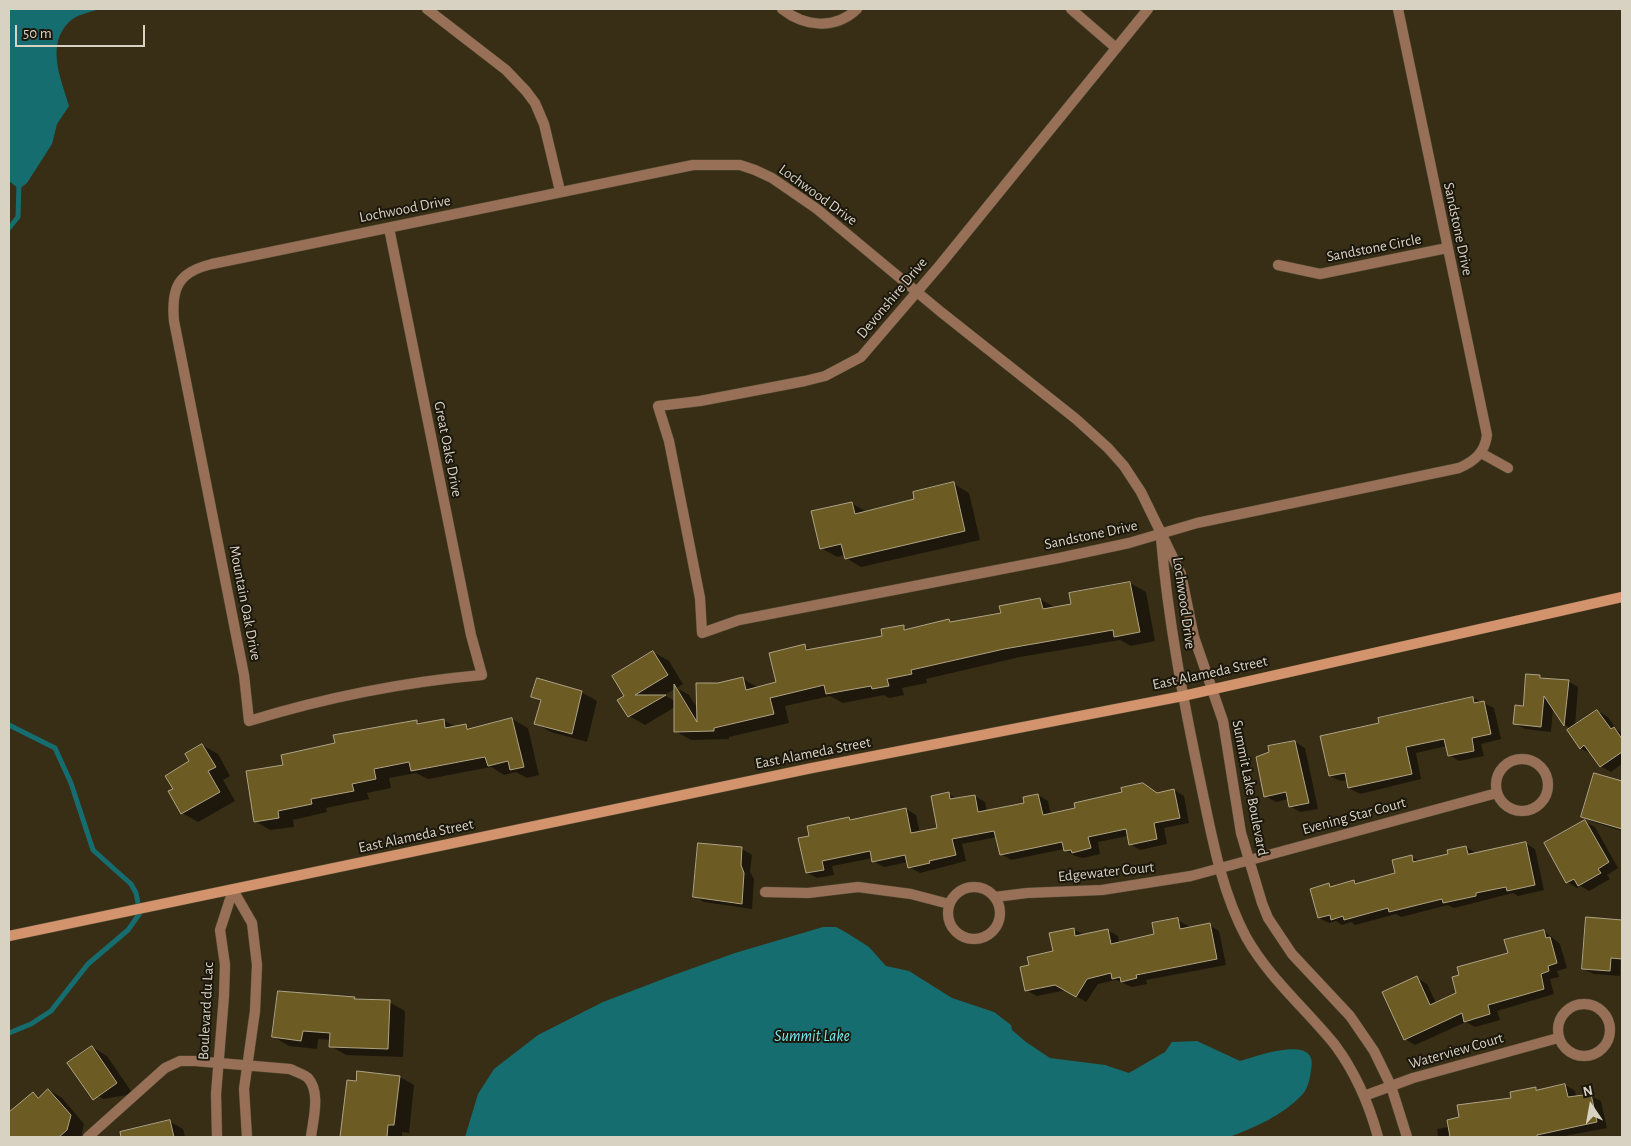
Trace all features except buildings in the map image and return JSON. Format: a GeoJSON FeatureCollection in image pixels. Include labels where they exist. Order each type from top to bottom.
{"type":"FeatureCollection","features":[{"type":"Feature","properties":{"kind":"street"},"geometry":{"type":"LineString","coordinates":[[427,9],[506,70],[535,103],[544,124],[560,191]]}},
{"type":"Feature","properties":{"kind":"street"},"geometry":{"type":"LineString","coordinates":[[782,9],[793,18],[826,25],[850,16],[857,9]]}},
{"type":"Feature","properties":{"kind":"street"},"geometry":{"type":"LineString","coordinates":[[1071,9],[1116,48]]}},
{"type":"Feature","properties":{"kind":"street","name":"Devonshire Drive"},"geometry":{"type":"LineString","coordinates":[[702,633],[700,598],[669,441],[658,406],[700,401],[795,383],[832,372],[861,357],[917,292],[1148,9]]}},
{"type":"Feature","properties":{"kind":"street","name":"Sandstone Drive"},"geometry":{"type":"LineString","coordinates":[[702,633],[739,620],[1060,558],[1197,523],[1459,468],[1467,465],[1481,453],[1486,444],[1487,435],[1398,9]]}},
{"type":"Feature","properties":{"kind":"street","name":"Lochwood Drive"},"geometry":{"type":"LineString","coordinates":[[197,267],[694,165],[740,165],[772,178],[817,209],[1076,419],[1108,448],[1124,466],[1142,492],[1160,534],[1181,574],[1194,636],[1206,670]]}},
{"type":"Feature","properties":{"kind":"street","name":"Great Oaks Drive"},"geometry":{"type":"LineString","coordinates":[[389,228],[470,635],[482,674]]}},
{"type":"Feature","properties":{"kind":"street","name":"Sandstone Circle"},"geometry":{"type":"LineString","coordinates":[[1278,265],[1320,274],[1447,248]]}},
{"type":"Feature","properties":{"kind":"street","name":"Mountain Oak Drive"},"geometry":{"type":"LineString","coordinates":[[197,267],[190,271],[176,286],[173,294],[174,321],[244,675],[249,721],[289,708],[432,679],[482,674]]}},
{"type":"Feature","properties":{"kind":"street"},"geometry":{"type":"LineString","coordinates":[[1481,453],[1508,468]]}},
{"type":"Feature","properties":{"kind":"street","name":"Lochwood Drive"},"geometry":{"type":"LineString","coordinates":[[1160,534],[1164,579],[1183,696]]}},
{"type":"Feature","properties":{"kind":"street","name":"East Alameda Street"},"geometry":{"type":"LineString","coordinates":[[9,936],[812,768],[1212,690],[1622,598]]}},
{"type":"Feature","properties":{"kind":"street","name":"Summit Lake Boulevard"},"geometry":{"type":"LineString","coordinates":[[1206,670],[1223,721],[1241,832],[1268,918],[1292,954],[1350,1016],[1374,1051],[1391,1086],[1407,1137]]}},
{"type":"Feature","properties":{"kind":"street"},"geometry":{"type":"LineString","coordinates":[[1183,696],[1226,892],[1246,937],[1281,984],[1334,1045],[1353,1072],[1364,1096],[1378,1137]]}},
{"type":"Feature","properties":{"kind":"street"},"geometry":{"type":"LineString","coordinates":[[1518,758],[1537,762],[1548,777],[1547,794],[1540,804],[1532,810],[1511,809],[1502,802],[1497,793],[1496,776],[1508,762],[1518,758]]}},
{"type":"Feature","properties":{"kind":"street","name":"Evening Star Court"},"geometry":{"type":"LineString","coordinates":[[1220,870],[1497,793]]}},
{"type":"Feature","properties":{"kind":"street","name":"Edgewater Court"},"geometry":{"type":"LineString","coordinates":[[994,897],[1027,893],[1102,890],[1220,870]]}},
{"type":"Feature","properties":{"kind":"street"},"geometry":{"type":"LineString","coordinates":[[970,887],[983,888],[994,897],[1000,910],[997,924],[984,937],[973,939],[963,937],[953,928],[947,913],[949,904],[955,894],[970,887]]}},
{"type":"Feature","properties":{"kind":"street"},"geometry":{"type":"LineString","coordinates":[[765,892],[808,893],[858,888],[911,894],[949,904]]}},
{"type":"Feature","properties":{"kind":"street"},"geometry":{"type":"LineString","coordinates":[[233,890],[252,924],[257,965],[255,1011],[244,1089],[247,1137]]}},
{"type":"Feature","properties":{"kind":"street","name":"Boulevard du Lac"},"geometry":{"type":"LineString","coordinates":[[217,1137],[216,1094],[225,965],[220,930],[233,890]]}},
{"type":"Feature","properties":{"kind":"street"},"geometry":{"type":"LineString","coordinates":[[1591,1004],[1598,1007],[1608,1018],[1611,1030],[1608,1042],[1597,1054],[1577,1056],[1566,1050],[1558,1038],[1559,1021],[1563,1014],[1571,1007],[1591,1004]]}},
{"type":"Feature","properties":{"kind":"street","name":"Waterview Court"},"geometry":{"type":"LineString","coordinates":[[1364,1096],[1391,1086],[1558,1038]]}},
{"type":"Feature","properties":{"kind":"street"},"geometry":{"type":"LineString","coordinates":[[88,1137],[165,1068],[180,1061],[290,1069],[309,1080],[315,1097],[311,1137]]}},
{"type":"Feature","properties":{"kind":"water"},"geometry":{"type":"Polygon","coordinates":[[[9,9],[99,9],[80,15],[70,21],[62,30],[58,40],[57,62],[69,106],[57,124],[52,144],[27,183],[19,189],[9,181],[9,9]]]}},
{"type":"Feature","properties":{"kind":"water","name":"Summit Lake"},"geometry":{"type":"Polygon","coordinates":[[[823,927],[836,927],[847,933],[869,947],[886,966],[909,971],[952,998],[994,1012],[1011,1025],[1012,1030],[1026,1042],[1050,1058],[1105,1065],[1129,1073],[1165,1052],[1172,1042],[1197,1041],[1240,1061],[1271,1052],[1296,1049],[1306,1052],[1311,1059],[1311,1070],[1306,1090],[1277,1115],[1229,1137],[465,1137],[478,1094],[494,1069],[538,1035],[603,1002],[671,976],[735,953],[823,927]]]}},
{"type":"Feature","properties":{"kind":"waterway"},"geometry":{"type":"LineString","coordinates":[[9,228],[18,217],[19,183]]}},
{"type":"Feature","properties":{"kind":"waterway"},"geometry":{"type":"LineString","coordinates":[[9,725],[55,748],[71,783],[93,850],[131,884],[136,893],[140,913],[128,930],[88,964],[51,1011],[31,1024],[9,1033]]}}]}
